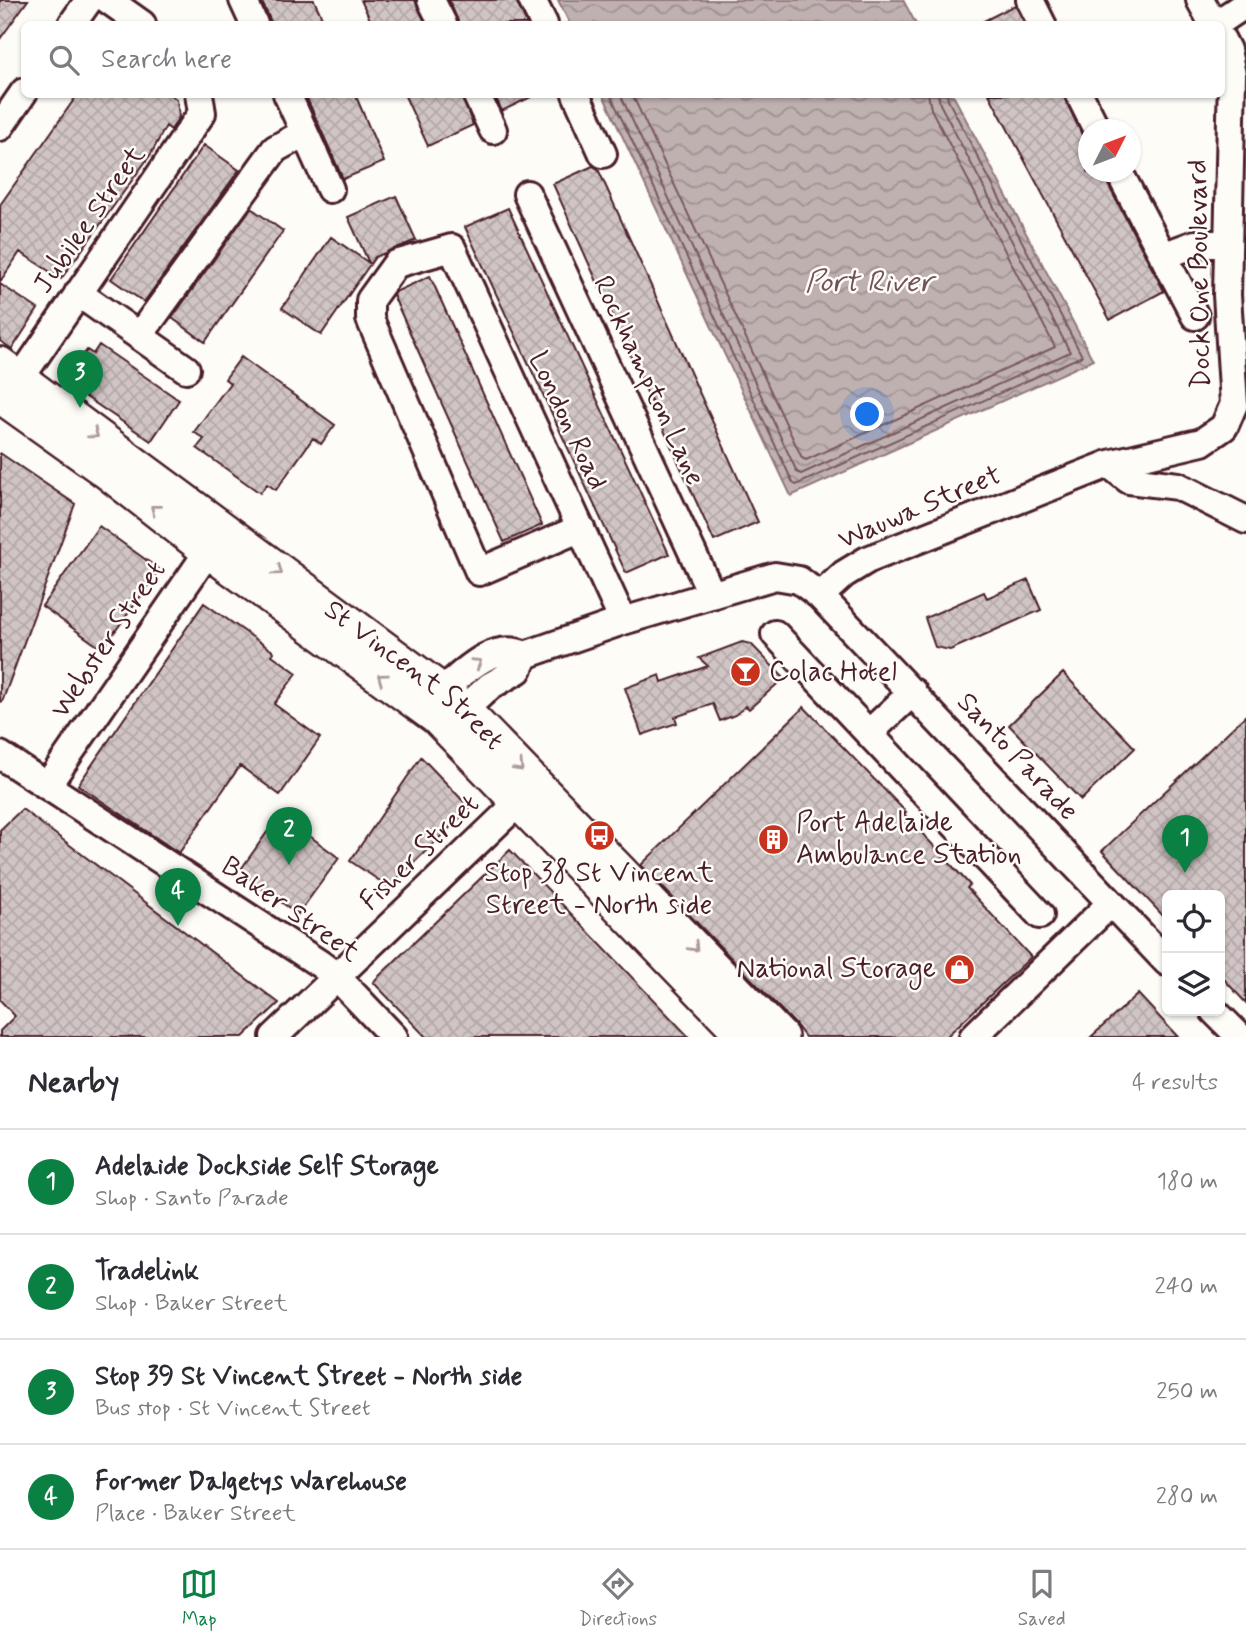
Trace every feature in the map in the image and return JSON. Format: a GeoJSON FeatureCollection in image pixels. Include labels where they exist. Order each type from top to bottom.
{"type":"FeatureCollection","features":[{"type":"Feature","properties":{"kind":"main road","name":"St Vincent Street"},"geometry":{"type":"LineString","coordinates":[[7,380],[215,541],[446,709],[781,1037]]}},
{"type":"Feature","properties":{"kind":"main road","name":"St Vincent Street"},"geometry":{"type":"LineString","coordinates":[[446,709],[519,802],[745,1037]]}},
{"type":"Feature","properties":{"kind":"street"},"geometry":{"type":"LineString","coordinates":[[74,21],[89,0]]}},
{"type":"Feature","properties":{"kind":"street"},"geometry":{"type":"LineString","coordinates":[[108,0],[138,21]]}},
{"type":"Feature","properties":{"kind":"street"},"geometry":{"type":"LineString","coordinates":[[243,0],[253,21]]}},
{"type":"Feature","properties":{"kind":"street"},"geometry":{"type":"LineString","coordinates":[[431,0],[442,21]]}},
{"type":"Feature","properties":{"kind":"street"},"geometry":{"type":"LineString","coordinates":[[533,0],[543,21]]}},
{"type":"Feature","properties":{"kind":"street"},"geometry":{"type":"LineString","coordinates":[[1030,0],[1040,21]]}},
{"type":"Feature","properties":{"kind":"street"},"geometry":{"type":"LineString","coordinates":[[1200,0],[1212,21]]}},
{"type":"Feature","properties":{"kind":"street"},"geometry":{"type":"LineString","coordinates":[[1219,21],[1246,4]]}},
{"type":"Feature","properties":{"kind":"street","name":"Dock One Boulevard"},"geometry":{"type":"LineString","coordinates":[[1109,464],[1202,442],[1224,428],[1234,404],[1226,244],[1232,75],[1225,46]]}},
{"type":"Feature","properties":{"kind":"street"},"geometry":{"type":"LineString","coordinates":[[0,127],[21,96]]}},
{"type":"Feature","properties":{"kind":"street","name":"Jubilee Street"},"geometry":{"type":"LineString","coordinates":[[7,380],[78,293],[202,113],[200,98]]}},
{"type":"Feature","properties":{"kind":"street"},"geometry":{"type":"LineString","coordinates":[[289,98],[330,189]]}},
{"type":"Feature","properties":{"kind":"street"},"geometry":{"type":"LineString","coordinates":[[477,98],[493,130]]}},
{"type":"Feature","properties":{"kind":"street"},"geometry":{"type":"LineString","coordinates":[[578,98],[603,154]]}},
{"type":"Feature","properties":{"kind":"street"},"geometry":{"type":"LineString","coordinates":[[1081,98],[1092,119]]}},
{"type":"Feature","properties":{"kind":"street"},"geometry":{"type":"LineString","coordinates":[[138,336],[275,149],[304,133]]}},
{"type":"Feature","properties":{"kind":"street"},"geometry":{"type":"LineString","coordinates":[[1124,182],[1195,316]]}},
{"type":"Feature","properties":{"kind":"street","name":"Rockhampton Lane"},"geometry":{"type":"LineString","coordinates":[[527,194],[712,595]]}},
{"type":"Feature","properties":{"kind":"street"},"geometry":{"type":"LineString","coordinates":[[1163,256],[1195,244],[1226,244]]}},
{"type":"Feature","properties":{"kind":"street","name":"London Road"},"geometry":{"type":"LineString","coordinates":[[581,528],[479,572],[370,319],[370,300],[396,264],[452,248],[581,528],[623,621]]}},
{"type":"Feature","properties":{"kind":"street"},"geometry":{"type":"LineString","coordinates":[[78,293],[186,369]]}},
{"type":"Feature","properties":{"kind":"street"},"geometry":{"type":"LineString","coordinates":[[1109,464],[1129,480],[1178,486],[1246,520]]}},
{"type":"Feature","properties":{"kind":"street","name":"Wauwa Street"},"geometry":{"type":"LineString","coordinates":[[820,596],[844,574],[867,560],[1109,464]]}},
{"type":"Feature","properties":{"kind":"street","name":"Webster Street"},"geometry":{"type":"LineString","coordinates":[[47,786],[215,541]]}},
{"type":"Feature","properties":{"kind":"street"},"geometry":{"type":"LineString","coordinates":[[446,709],[449,685],[471,665],[488,656],[513,650],[525,655],[623,621],[775,576],[799,580],[820,596]]}},
{"type":"Feature","properties":{"kind":"street","name":"Santo Parade"},"geometry":{"type":"LineString","coordinates":[[820,596],[1162,957]]}},
{"type":"Feature","properties":{"kind":"street"},"geometry":{"type":"LineString","coordinates":[[775,634],[1040,915]]}},
{"type":"Feature","properties":{"kind":"street"},"geometry":{"type":"LineString","coordinates":[[869,733],[912,692]]}},
{"type":"Feature","properties":{"kind":"street","name":"Baker Street"},"geometry":{"type":"LineString","coordinates":[[0,755],[336,976],[394,1037]]}},
{"type":"Feature","properties":{"kind":"street","name":"Fisher Street"},"geometry":{"type":"LineString","coordinates":[[274,1037],[519,802]]}},
{"type":"Feature","properties":{"kind":"street"},"geometry":{"type":"LineString","coordinates":[[973,1037],[1111,903]]}},
{"type":"Feature","properties":{"kind":"street"},"geometry":{"type":"LineString","coordinates":[[1219,1016],[1240,1037]]}},
{"type":"Feature","properties":{"kind":"water"},"geometry":{"type":"Polygon","coordinates":[[[558,0],[903,0],[914,21],[568,21],[558,0]]]}},
{"type":"Feature","properties":{"kind":"water","name":"Port River"},"geometry":{"type":"Polygon","coordinates":[[[604,98],[955,98],[1093,360],[791,496],[604,98]]]}},
{"type":"Feature","properties":{"kind":"building"},"geometry":{"type":"Polygon","coordinates":[[[0,0],[28,0],[0,39],[0,0]]]}},
{"type":"Feature","properties":{"kind":"building"},"geometry":{"type":"Polygon","coordinates":[[[261,0],[314,0],[324,21],[271,21],[261,0]]]}},
{"type":"Feature","properties":{"kind":"building"},"geometry":{"type":"Polygon","coordinates":[[[361,0],[415,0],[425,21],[371,21],[361,0]]]}},
{"type":"Feature","properties":{"kind":"building"},"geometry":{"type":"Polygon","coordinates":[[[449,0],[516,0],[526,21],[458,21],[449,0]]]}},
{"type":"Feature","properties":{"kind":"building"},"geometry":{"type":"Polygon","coordinates":[[[1015,5],[1023,21],[984,21],[1015,5]]]}},
{"type":"Feature","properties":{"kind":"building"},"geometry":{"type":"Polygon","coordinates":[[[75,98],[177,100],[179,117],[171,130],[166,126],[151,154],[61,279],[20,252],[0,282],[0,205],[75,98]]]}},
{"type":"Feature","properties":{"kind":"building"},"geometry":{"type":"Polygon","coordinates":[[[307,98],[357,98],[384,162],[343,179],[307,98]]]}},
{"type":"Feature","properties":{"kind":"building"},"geometry":{"type":"Polygon","coordinates":[[[406,98],[463,98],[473,125],[428,146],[406,98]]]}},
{"type":"Feature","properties":{"kind":"building"},"geometry":{"type":"Polygon","coordinates":[[[496,98],[529,98],[502,111],[496,98]]]}},
{"type":"Feature","properties":{"kind":"building"},"geometry":{"type":"Polygon","coordinates":[[[991,98],[1065,98],[1078,126],[1078,182],[1107,182],[1164,291],[1110,320],[991,98]]]}},
{"type":"Feature","properties":{"kind":"building"},"geometry":{"type":"Polygon","coordinates":[[[204,145],[239,170],[144,302],[111,279],[204,145]]]}},
{"type":"Feature","properties":{"kind":"building"},"geometry":{"type":"Polygon","coordinates":[[[593,166],[598,169],[758,522],[714,541],[553,184],[593,166]]]}},
{"type":"Feature","properties":{"kind":"building"},"geometry":{"type":"Polygon","coordinates":[[[396,196],[416,240],[375,257],[321,335],[282,308],[331,237],[369,263],[348,217],[396,196]]]}},
{"type":"Feature","properties":{"kind":"building"},"geometry":{"type":"Polygon","coordinates":[[[251,208],[283,231],[205,342],[172,318],[251,208]]]}},
{"type":"Feature","properties":{"kind":"building"},"geometry":{"type":"Polygon","coordinates":[[[508,208],[669,554],[626,573],[465,227],[508,208]]]}},
{"type":"Feature","properties":{"kind":"building"},"geometry":{"type":"Polygon","coordinates":[[[430,276],[542,525],[504,542],[393,295],[430,276]]]}},
{"type":"Feature","properties":{"kind":"building"},"geometry":{"type":"Polygon","coordinates":[[[0,284],[38,309],[12,349],[0,341],[0,284]]]}},
{"type":"Feature","properties":{"kind":"building"},"geometry":{"type":"Polygon","coordinates":[[[99,345],[179,400],[151,441],[64,382],[87,350],[93,354],[99,345]]]}},
{"type":"Feature","properties":{"kind":"building"},"geometry":{"type":"Polygon","coordinates":[[[241,357],[335,425],[321,444],[313,438],[276,490],[267,484],[260,493],[197,448],[204,439],[194,432],[230,383],[225,379],[241,357]]]}},
{"type":"Feature","properties":{"kind":"building"},"geometry":{"type":"Polygon","coordinates":[[[0,453],[75,504],[2,702],[0,701],[0,453]]]}},
{"type":"Feature","properties":{"kind":"building"},"geometry":{"type":"Polygon","coordinates":[[[99,526],[160,570],[102,649],[42,606],[99,526]]]}},
{"type":"Feature","properties":{"kind":"building"},"geometry":{"type":"Polygon","coordinates":[[[1028,580],[1041,610],[950,650],[935,647],[925,618],[984,592],[987,598],[1028,580]]]}},
{"type":"Feature","properties":{"kind":"building"},"geometry":{"type":"Polygon","coordinates":[[[204,603],[274,652],[272,655],[297,673],[274,704],[320,738],[280,795],[240,766],[179,853],[78,785],[204,603]]]}},
{"type":"Feature","properties":{"kind":"building"},"geometry":{"type":"Polygon","coordinates":[[[742,642],[751,644],[784,678],[749,709],[746,706],[735,715],[720,721],[713,704],[675,717],[677,723],[642,735],[625,688],[660,675],[662,682],[708,666],[699,658],[742,642]]]}},
{"type":"Feature","properties":{"kind":"building"},"geometry":{"type":"Polygon","coordinates":[[[1063,673],[1135,748],[1081,800],[1009,725],[1063,673]]]}},
{"type":"Feature","properties":{"kind":"building"},"geometry":{"type":"Polygon","coordinates":[[[804,707],[906,812],[904,814],[970,885],[967,888],[1031,957],[946,1037],[805,1037],[641,865],[804,707]]]}},
{"type":"Feature","properties":{"kind":"building"},"geometry":{"type":"Polygon","coordinates":[[[1246,715],[1246,1003],[1225,980],[1225,890],[1162,890],[1162,915],[1102,851],[1246,715]]]}},
{"type":"Feature","properties":{"kind":"building"},"geometry":{"type":"Polygon","coordinates":[[[421,757],[470,808],[389,887],[350,861],[421,757]]]}},
{"type":"Feature","properties":{"kind":"building"},"geometry":{"type":"Polygon","coordinates":[[[22,809],[279,1003],[243,1037],[0,1037],[0,1031],[15,1016],[0,1000],[0,830],[22,809]]]}},
{"type":"Feature","properties":{"kind":"building"},"geometry":{"type":"Polygon","coordinates":[[[280,814],[339,858],[298,914],[239,872],[280,814]]]}},
{"type":"Feature","properties":{"kind":"building"},"geometry":{"type":"Polygon","coordinates":[[[510,850],[689,1037],[426,1037],[373,982],[510,850]]]}},
{"type":"Feature","properties":{"kind":"building"},"geometry":{"type":"Polygon","coordinates":[[[1138,994],[1178,1037],[1091,1037],[1138,994]]]}},
{"type":"Feature","properties":{"kind":"place","name":"Stop 39 St Vincent Street - North side"},"geometry":{"type":"Point","coordinates":[80,408]}},
{"type":"Feature","properties":{"kind":"place","name":"Colac Hotel"},"geometry":{"type":"Point","coordinates":[746,672]}},
{"type":"Feature","properties":{"kind":"place","name":"Stop 38 St Vincent Street - North side"},"geometry":{"type":"Point","coordinates":[599,836]}},
{"type":"Feature","properties":{"kind":"place","name":"Port Adelaide Ambulance Station"},"geometry":{"type":"Point","coordinates":[773,839]}},
{"type":"Feature","properties":{"kind":"place","name":"Tradelink"},"geometry":{"type":"Point","coordinates":[289,865]}},
{"type":"Feature","properties":{"kind":"place","name":"Adelaide Dockside Self Storage"},"geometry":{"type":"Point","coordinates":[1185,873]}},
{"type":"Feature","properties":{"kind":"place","name":"Former Dalgetys Warehouse"},"geometry":{"type":"Point","coordinates":[178,926]}},
{"type":"Feature","properties":{"kind":"place","name":"National Storage"},"geometry":{"type":"Point","coordinates":[959,969]}}]}
